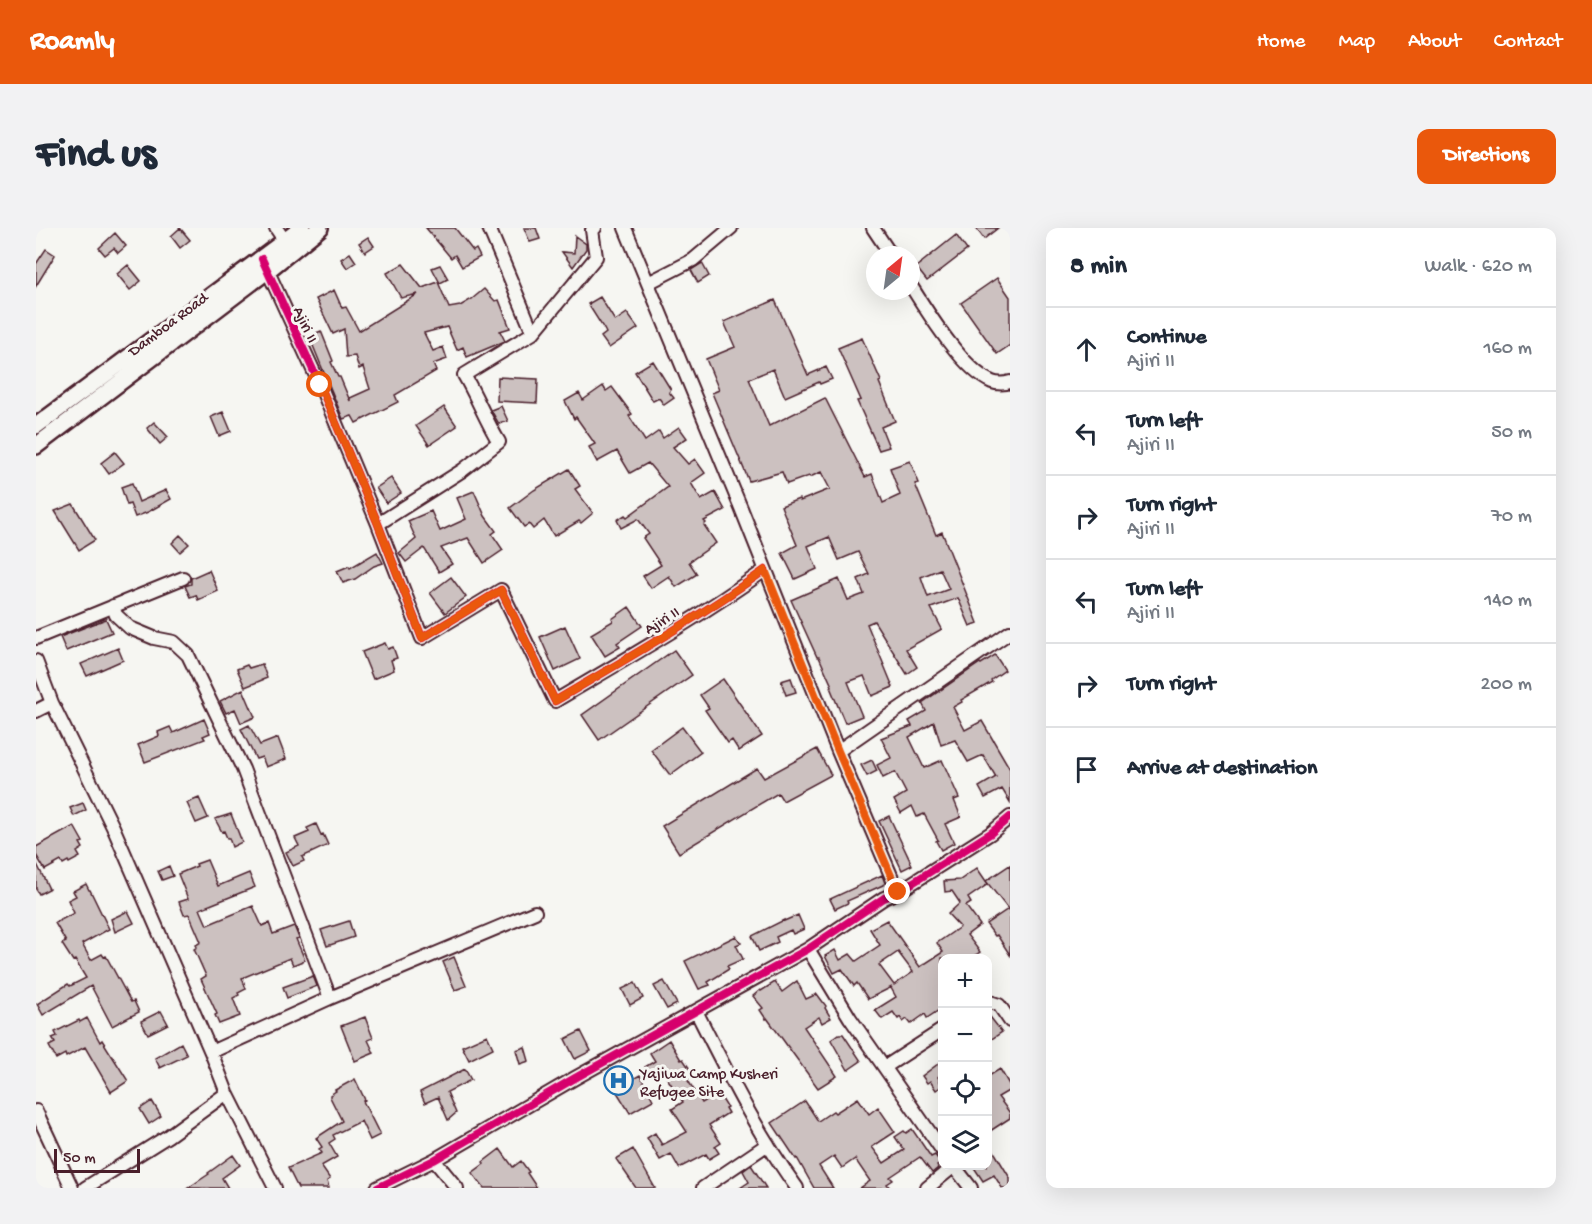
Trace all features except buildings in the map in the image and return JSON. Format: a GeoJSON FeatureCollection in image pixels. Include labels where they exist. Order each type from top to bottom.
{"type":"FeatureCollection","features":[{"type":"Feature","properties":{"kind":"main road","name":"Damboa Road"},"geometry":{"type":"LineString","coordinates":[[288,246],[302,228]]}},
{"type":"Feature","properties":{"kind":"main road","name":"Damboa Road"},"geometry":{"type":"LineString","coordinates":[[36,446],[288,246],[320,228]]}},
{"type":"Feature","properties":{"kind":"main road","name":"Damboa Road"},"geometry":{"type":"LineString","coordinates":[[36,426],[264,265]]}},
{"type":"Feature","properties":{"kind":"street"},"geometry":{"type":"LineString","coordinates":[[276,228],[288,246]]}},
{"type":"Feature","properties":{"kind":"street"},"geometry":{"type":"LineString","coordinates":[[489,228],[533,333]]}},
{"type":"Feature","properties":{"kind":"street"},"geometry":{"type":"LineString","coordinates":[[378,524],[463,470],[500,442],[464,375],[533,333],[596,257],[592,230],[595,228]]}},
{"type":"Feature","properties":{"kind":"street"},"geometry":{"type":"LineString","coordinates":[[625,228],[838,751],[898,892]]}},
{"type":"Feature","properties":{"kind":"street"},"geometry":{"type":"LineString","coordinates":[[648,282],[693,260],[731,228]]}},
{"type":"Feature","properties":{"kind":"street"},"geometry":{"type":"LineString","coordinates":[[873,228],[885,246]]}},
{"type":"Feature","properties":{"kind":"street","name":"Ajiri II"},"geometry":{"type":"LineString","coordinates":[[264,265],[320,385],[378,524],[422,638],[501,590],[555,701],[666,635],[765,570]]}},
{"type":"Feature","properties":{"kind":"street"},"geometry":{"type":"LineString","coordinates":[[920,300],[939,329],[972,370],[993,383],[1010,382]]}},
{"type":"Feature","properties":{"kind":"street"},"geometry":{"type":"LineString","coordinates":[[36,638],[183,578]]}},
{"type":"Feature","properties":{"kind":"street"},"geometry":{"type":"LineString","coordinates":[[113,606],[116,615],[130,628],[154,638],[174,642],[188,655],[243,769],[330,998]]}},
{"type":"Feature","properties":{"kind":"street"},"geometry":{"type":"LineString","coordinates":[[838,751],[1010,632]]}},
{"type":"Feature","properties":{"kind":"street"},"geometry":{"type":"LineString","coordinates":[[36,661],[51,703],[113,827],[227,1093],[275,1188]]}},
{"type":"Feature","properties":{"kind":"street"},"geometry":{"type":"LineString","coordinates":[[36,711],[51,703]]}},
{"type":"Feature","properties":{"kind":"street"},"geometry":{"type":"LineString","coordinates":[[376,1188],[434,1160],[575,1078],[808,949],[884,898],[898,892],[991,833],[1010,817]]}},
{"type":"Feature","properties":{"kind":"street"},"geometry":{"type":"LineString","coordinates":[[211,1052],[330,998],[536,912]]}},
{"type":"Feature","properties":{"kind":"street"},"geometry":{"type":"LineString","coordinates":[[808,949],[850,1018],[938,1144]]}},
{"type":"Feature","properties":{"kind":"street"},"geometry":{"type":"LineString","coordinates":[[992,1003],[999,1005],[1010,1021]]}},
{"type":"Feature","properties":{"kind":"street"},"geometry":{"type":"LineString","coordinates":[[696,1011],[746,1110],[797,1188]]}},
{"type":"Feature","properties":{"kind":"street"},"geometry":{"type":"LineString","coordinates":[[885,1067],[938,1033]]}},
{"type":"Feature","properties":{"kind":"street"},"geometry":{"type":"LineString","coordinates":[[84,1188],[168,1136],[227,1093]]}},
{"type":"Feature","properties":{"kind":"street"},"geometry":{"type":"LineString","coordinates":[[36,1112],[72,1188]]}},
{"type":"Feature","properties":{"kind":"street"},"geometry":{"type":"LineString","coordinates":[[703,1188],[768,1144]]}},
{"type":"Feature","properties":{"kind":"street"},"geometry":{"type":"LineString","coordinates":[[434,1160],[457,1188]]}},
{"type":"Feature","properties":{"kind":"street"},"geometry":{"type":"LineString","coordinates":[[927,1188],[949,1170]]}},
{"type":"Feature","properties":{"kind":"street"},"geometry":{"type":"LineString","coordinates":[[957,1170],[971,1188]]}},
{"type":"Feature","properties":{"kind":"cycle path"},"geometry":{"type":"LineString","coordinates":[[262,259],[320,385],[378,524],[422,638],[501,590],[555,701],[688,621],[765,570]]}},
{"type":"Feature","properties":{"kind":"cycle path"},"geometry":{"type":"LineString","coordinates":[[377,1188],[434,1160],[575,1078],[808,949],[884,898],[898,892],[991,833],[1010,817]]}},
{"type":"Feature","properties":{"kind":"place","name":"Yajiwa Camp Kusheri Refugee Site"},"geometry":{"type":"Point","coordinates":[619,1081]}},
{"type":"Feature","properties":{"kind":"route"},"geometry":{"type":"LineString","coordinates":[[320,385],[404,588],[422,638],[501,590],[555,701],[666,635],[765,570],[898,892]]}}]}
